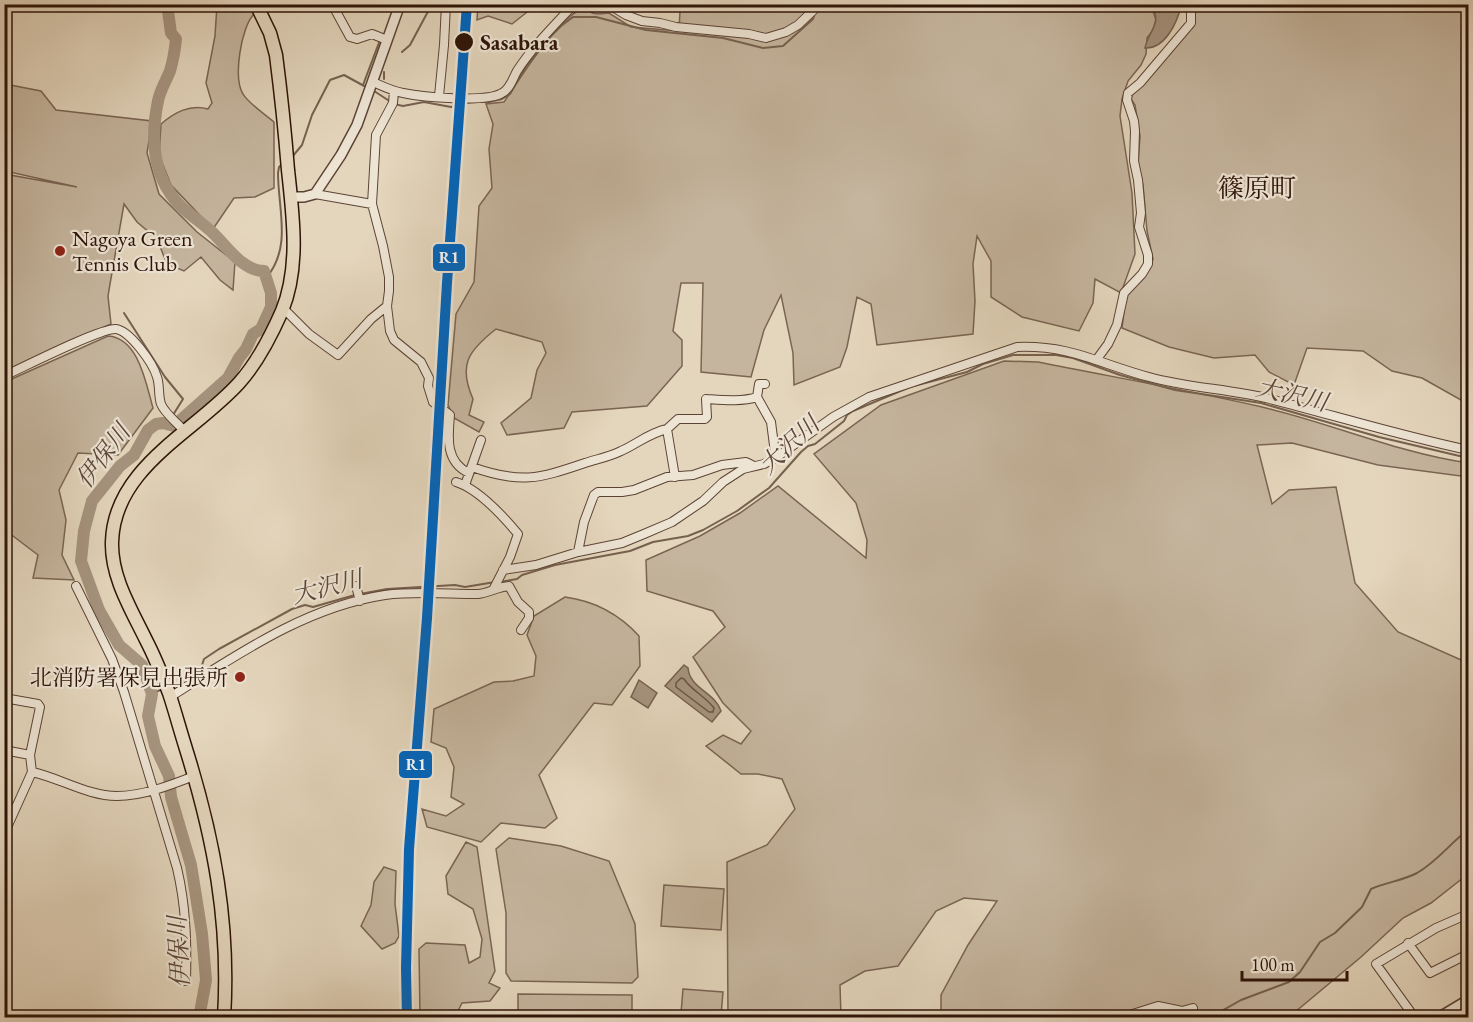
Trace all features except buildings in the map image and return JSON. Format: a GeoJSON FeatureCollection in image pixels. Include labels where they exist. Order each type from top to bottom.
{"type":"FeatureCollection","features":[{"type":"Feature","properties":{"kind":"highway"},"geometry":{"type":"LineString","coordinates":[[224,1017],[225,963],[222,907],[207,821],[170,697],[116,574],[112,542],[118,507],[129,487],[183,429],[238,384],[264,348],[283,309],[293,257],[291,197],[276,55],[270,33],[256,4]]}},
{"type":"Feature","properties":{"kind":"street"},"geometry":{"type":"LineString","coordinates":[[332,4],[350,37],[357,39],[372,34],[387,40]]}},
{"type":"Feature","properties":{"kind":"street"},"geometry":{"type":"LineString","coordinates":[[315,194],[357,125],[400,4]]}},
{"type":"Feature","properties":{"kind":"street"},"geometry":{"type":"LineString","coordinates":[[439,96],[446,4]]}},
{"type":"Feature","properties":{"kind":"street"},"geometry":{"type":"LineString","coordinates":[[373,82],[401,93],[467,99],[502,94],[539,42],[574,4]]}},
{"type":"Feature","properties":{"kind":"street"},"geometry":{"type":"LineString","coordinates":[[608,4],[642,21],[766,38],[786,32],[798,25],[820,4]]}},
{"type":"Feature","properties":{"kind":"street"},"geometry":{"type":"LineString","coordinates":[[1097,359],[1108,344],[1117,325],[1124,293],[1148,264],[1148,255],[1139,227],[1141,213],[1134,161],[1135,131],[1127,100],[1128,93],[1140,83],[1191,23],[1191,4]]}},
{"type":"Feature","properties":{"kind":"street"},"geometry":{"type":"LineString","coordinates":[[394,91],[393,103],[376,135],[372,204],[388,277],[387,306],[390,331],[394,340],[421,362],[429,378],[428,386],[433,402],[450,415],[447,445],[455,462],[470,470],[524,479],[559,473],[621,451],[650,434],[667,429],[678,419],[705,419],[707,417],[706,399],[757,397]]}},
{"type":"Feature","properties":{"kind":"street"},"geometry":{"type":"LineString","coordinates":[[291,197],[315,194],[372,204]]}},
{"type":"Feature","properties":{"kind":"street"},"geometry":{"type":"LineString","coordinates":[[283,309],[309,334],[338,355],[371,319],[387,306]]}},
{"type":"Feature","properties":{"kind":"street"},"geometry":{"type":"LineString","coordinates":[[4,376],[97,333],[114,329],[125,332],[136,343],[157,376],[162,407],[183,429]]}},
{"type":"Feature","properties":{"kind":"street"},"geometry":{"type":"LineString","coordinates":[[502,573],[578,552],[622,543],[672,522],[743,469],[764,464],[777,457],[832,417],[868,397],[1017,347],[1065,350],[1148,377],[1270,399],[1468,450]]}},
{"type":"Feature","properties":{"kind":"street"},"geometry":{"type":"LineString","coordinates":[[765,384],[758,386],[757,397],[771,422],[777,457]]}},
{"type":"Feature","properties":{"kind":"street"},"geometry":{"type":"LineString","coordinates":[[667,429],[675,477]]}},
{"type":"Feature","properties":{"kind":"street"},"geometry":{"type":"LineString","coordinates":[[465,485],[481,440]]}},
{"type":"Feature","properties":{"kind":"street"},"geometry":{"type":"LineString","coordinates":[[578,552],[584,522],[594,495],[598,492],[634,490],[657,481],[693,475],[730,464],[746,462],[753,466],[764,464]]}},
{"type":"Feature","properties":{"kind":"street"},"geometry":{"type":"LineString","coordinates":[[170,697],[244,650],[271,636],[359,599],[406,593],[488,593],[494,588],[502,573],[518,534],[504,517],[465,485],[456,482]]}},
{"type":"Feature","properties":{"kind":"street"},"geometry":{"type":"LineString","coordinates":[[76,586],[112,659],[152,780],[184,896],[186,981]]}},
{"type":"Feature","properties":{"kind":"street"},"geometry":{"type":"LineString","coordinates":[[356,586],[359,599]]}},
{"type":"Feature","properties":{"kind":"street"},"geometry":{"type":"LineString","coordinates":[[494,588],[506,586],[511,588],[518,602],[529,612],[529,618],[521,630]]}},
{"type":"Feature","properties":{"kind":"street"},"geometry":{"type":"LineString","coordinates":[[4,698],[39,705],[30,754],[32,772],[4,834]]}},
{"type":"Feature","properties":{"kind":"street"},"geometry":{"type":"LineString","coordinates":[[4,750],[30,754]]}},
{"type":"Feature","properties":{"kind":"street"},"geometry":{"type":"LineString","coordinates":[[32,772],[86,790],[116,796],[154,789],[194,776]]}},
{"type":"Feature","properties":{"kind":"street"},"geometry":{"type":"LineString","coordinates":[[4,846],[4,852]]}},
{"type":"Feature","properties":{"kind":"street"},"geometry":{"type":"LineString","coordinates":[[1415,1017],[1376,964],[1408,943],[1468,914]]}},
{"type":"Feature","properties":{"kind":"street"},"geometry":{"type":"LineString","coordinates":[[1408,943],[1430,973],[1468,954]]}},
{"type":"Feature","properties":{"kind":"street"},"geometry":{"type":"LineString","coordinates":[[1438,1017],[1468,1000]]}},
{"type":"Feature","properties":{"kind":"street"},"geometry":{"type":"LineString","coordinates":[[1120,1017],[1158,1006],[1182,1011],[1193,1008]]}},
{"type":"Feature","properties":{"kind":"shaded area"},"geometry":{"type":"Polygon","coordinates":[[[478,4],[536,5],[512,24],[488,16],[477,20],[478,4]]]}},
{"type":"Feature","properties":{"kind":"shaded area"},"geometry":{"type":"Polygon","coordinates":[[[751,4],[1151,5],[1156,20],[1147,38],[1146,54],[1141,65],[1128,81],[1122,99],[1120,116],[1132,193],[1135,254],[1121,293],[1095,279],[1093,303],[1079,331],[1022,317],[991,297],[991,261],[977,236],[973,264],[975,301],[973,334],[877,345],[871,304],[857,297],[847,347],[840,367],[794,385],[793,353],[781,295],[764,330],[751,377],[701,372],[703,283],[681,283],[673,331],[682,340],[682,366],[647,406],[572,412],[564,428],[507,435],[501,423],[531,398],[537,370],[546,353],[542,342],[496,329],[478,344],[466,368],[466,377],[473,399],[469,415],[484,422],[479,432],[454,418],[448,405],[456,314],[474,282],[479,206],[492,188],[489,149],[493,124],[486,104],[504,102],[552,35],[574,13],[585,7],[593,13],[609,13],[631,27],[679,31],[680,11],[695,8],[696,5],[715,5],[747,11],[751,4]]]}},
{"type":"Feature","properties":{"kind":"shaded area"},"geometry":{"type":"Polygon","coordinates":[[[217,5],[248,5],[254,14],[242,41],[239,65],[240,87],[245,98],[274,122],[274,188],[255,197],[234,198],[213,229],[171,185],[159,155],[161,124],[183,110],[208,109],[212,103],[206,83],[215,36],[217,5]]]}},
{"type":"Feature","properties":{"kind":"shaded area"},"geometry":{"type":"Polygon","coordinates":[[[1194,5],[1468,5],[1468,404],[1422,378],[1392,371],[1363,351],[1307,348],[1294,385],[1269,372],[1255,355],[1214,358],[1169,347],[1122,328],[1126,294],[1140,281],[1150,268],[1153,259],[1138,165],[1140,136],[1135,105],[1131,99],[1133,92],[1193,23],[1194,5]]]}},
{"type":"Feature","properties":{"kind":"shaded area"},"geometry":{"type":"Polygon","coordinates":[[[5,84],[41,91],[56,110],[152,121],[147,153],[159,194],[197,232],[235,262],[233,290],[220,280],[201,257],[184,271],[167,264],[157,239],[137,222],[124,204],[108,296],[111,324],[5,371],[4,174],[77,187],[5,171],[5,84]]]}},
{"type":"Feature","properties":{"kind":"shaded area"},"geometry":{"type":"Polygon","coordinates":[[[108,336],[119,339],[134,353],[144,375],[153,408],[118,455],[78,453],[59,490],[66,520],[62,555],[74,580],[33,578],[38,555],[5,530],[5,382],[108,336]]]}},
{"type":"Feature","properties":{"kind":"shaded area"},"geometry":{"type":"Polygon","coordinates":[[[1004,361],[1038,362],[1234,401],[1288,414],[1416,452],[1468,463],[1468,477],[1378,465],[1292,443],[1257,445],[1272,504],[1289,490],[1336,487],[1355,583],[1398,632],[1468,663],[1468,874],[1431,903],[1403,918],[1361,957],[1289,1017],[941,1017],[941,995],[968,945],[997,901],[964,898],[936,911],[898,966],[865,971],[840,985],[841,1017],[728,1017],[727,862],[767,845],[795,809],[782,779],[758,774],[741,774],[706,746],[723,735],[741,744],[751,731],[723,703],[693,657],[725,627],[713,611],[647,591],[646,560],[700,536],[740,513],[778,486],[866,558],[867,540],[856,503],[814,454],[881,405],[1004,361]]]}},
{"type":"Feature","properties":{"kind":"shaded area"},"geometry":{"type":"Polygon","coordinates":[[[565,597],[596,605],[615,615],[631,628],[639,636],[640,666],[612,705],[594,703],[539,775],[557,818],[545,828],[501,823],[481,842],[427,827],[422,809],[446,816],[464,804],[451,797],[454,767],[446,748],[431,742],[434,709],[494,682],[513,681],[534,676],[536,656],[527,635],[534,616],[565,597]]]}},
{"type":"Feature","properties":{"kind":"shaded area"},"geometry":{"type":"Polygon","coordinates":[[[509,838],[561,846],[609,861],[635,924],[638,977],[632,983],[511,981],[506,973],[506,913],[496,849],[509,838]]]}},
{"type":"Feature","properties":{"kind":"shaded area"},"geometry":{"type":"Polygon","coordinates":[[[466,842],[477,847],[495,971],[489,983],[500,988],[490,1001],[462,1003],[455,1017],[420,1017],[419,949],[426,943],[465,945],[469,963],[480,957],[482,939],[473,909],[448,894],[446,876],[466,842]]]}},
{"type":"Feature","properties":{"kind":"shaded area"},"geometry":{"type":"Polygon","coordinates":[[[384,867],[396,871],[395,904],[399,936],[395,943],[382,949],[361,926],[371,905],[374,882],[384,867]]]}},
{"type":"Feature","properties":{"kind":"shaded area"},"geometry":{"type":"Polygon","coordinates":[[[664,885],[724,889],[721,930],[661,926],[664,885]]]}},
{"type":"Feature","properties":{"kind":"shaded area"},"geometry":{"type":"Polygon","coordinates":[[[683,989],[723,992],[721,1016],[681,1013],[683,989]]]}},
{"type":"Feature","properties":{"kind":"shaded area"},"geometry":{"type":"Polygon","coordinates":[[[518,994],[632,995],[632,1017],[518,1017],[518,994]]]}},
{"type":"Feature","properties":{"kind":"water"},"geometry":{"type":"Polygon","coordinates":[[[1152,5],[1181,6],[1173,27],[1164,40],[1145,48],[1156,18],[1152,5]]]}},
{"type":"Feature","properties":{"kind":"water"},"geometry":{"type":"Polygon","coordinates":[[[684,665],[688,668],[693,681],[714,699],[721,711],[712,722],[665,686],[684,665]]]}},
{"type":"Feature","properties":{"kind":"water"},"geometry":{"type":"Polygon","coordinates":[[[639,680],[657,693],[648,708],[631,697],[639,680]]]}},
{"type":"Feature","properties":{"kind":"waterway","name":"伊保川"},"geometry":{"type":"LineString","coordinates":[[167,4],[171,33],[176,39],[170,71],[160,93],[154,127],[155,153],[162,178],[180,206],[209,230],[242,263],[264,271],[271,293],[271,307],[261,329],[253,334],[228,378],[174,426],[156,424],[148,430],[134,455],[120,466],[92,501],[84,531],[81,561],[99,610],[119,645],[142,665],[152,694],[148,716],[155,746],[169,776],[171,797],[191,865],[202,934],[206,980],[199,1018]]}},
{"type":"Feature","properties":{"kind":"waterway"},"geometry":{"type":"LineString","coordinates":[[402,52],[410,45],[432,4]]}},
{"type":"Feature","properties":{"kind":"waterway"},"geometry":{"type":"LineString","coordinates":[[371,89],[394,104],[403,106],[424,102],[451,107],[471,102],[502,99],[510,94],[527,65],[551,36],[573,17],[596,17],[646,30],[723,38],[763,48],[783,46],[813,19],[815,13]]}},
{"type":"Feature","properties":{"kind":"waterway"},"geometry":{"type":"LineString","coordinates":[[363,85],[380,40]]}},
{"type":"Feature","properties":{"kind":"waterway"},"geometry":{"type":"LineString","coordinates":[[384,72],[384,79]]}},
{"type":"Feature","properties":{"kind":"waterway"},"geometry":{"type":"LineString","coordinates":[[292,157],[302,145],[312,115],[330,80],[344,75],[366,87]]}},
{"type":"Feature","properties":{"kind":"waterway"},"geometry":{"type":"LineString","coordinates":[[267,277],[275,265],[281,240],[278,173],[283,163]]}},
{"type":"Feature","properties":{"kind":"waterway"},"geometry":{"type":"LineString","coordinates":[[124,313],[165,377],[183,399],[173,415]]}},
{"type":"Feature","properties":{"kind":"waterway","name":"大沢川"},"geometry":{"type":"LineString","coordinates":[[500,582],[517,579],[522,575],[555,565],[630,551],[653,542],[688,536],[703,530],[737,511],[769,488],[801,452],[815,444],[853,411],[910,387],[967,372],[983,364],[1013,355],[1056,355],[1073,358],[1120,375],[1175,390],[1261,403],[1379,437],[1468,458]]}},
{"type":"Feature","properties":{"kind":"waterway","name":"伊保川"},"geometry":{"type":"LineString","coordinates":[[163,423],[169,419]]}},
{"type":"Feature","properties":{"kind":"waterway","name":"大沢川"},"geometry":{"type":"LineString","coordinates":[[360,594],[387,589],[455,585],[465,587],[495,582]]}},
{"type":"Feature","properties":{"kind":"waterway","name":"大沢川"},"geometry":{"type":"LineString","coordinates":[[172,686],[201,668],[204,659],[219,649],[292,609],[305,605],[313,607],[355,595]]}},
{"type":"Feature","properties":{"kind":"waterway","name":"大沢川"},"geometry":{"type":"LineString","coordinates":[[152,694],[164,688]]}},
{"type":"Feature","properties":{"kind":"waterway"},"geometry":{"type":"LineString","coordinates":[[1209,1018],[1241,1000],[1289,982],[1300,972],[1320,942],[1335,933],[1362,907],[1371,889],[1417,873],[1468,830]]}},
{"type":"Feature","properties":{"kind":"transit line","name":"R1"},"geometry":{"type":"LineString","coordinates":[[407,1018],[409,849],[427,618],[447,283],[467,4]]}},
{"type":"Feature","properties":{"kind":"place","name":"Sasabara"},"geometry":{"type":"Point","coordinates":[464,42]}},
{"type":"Feature","properties":{"kind":"place","name":"Nagoya Green Tennis Club"},"geometry":{"type":"Point","coordinates":[60,251]}},
{"type":"Feature","properties":{"kind":"place","name":"北消防署保見出張所"},"geometry":{"type":"Point","coordinates":[240,677]}},
{"type":"Feature","properties":{"kind":"district","name":"篠原町"},"geometry":{"type":"Point","coordinates":[1257,188]}}]}
